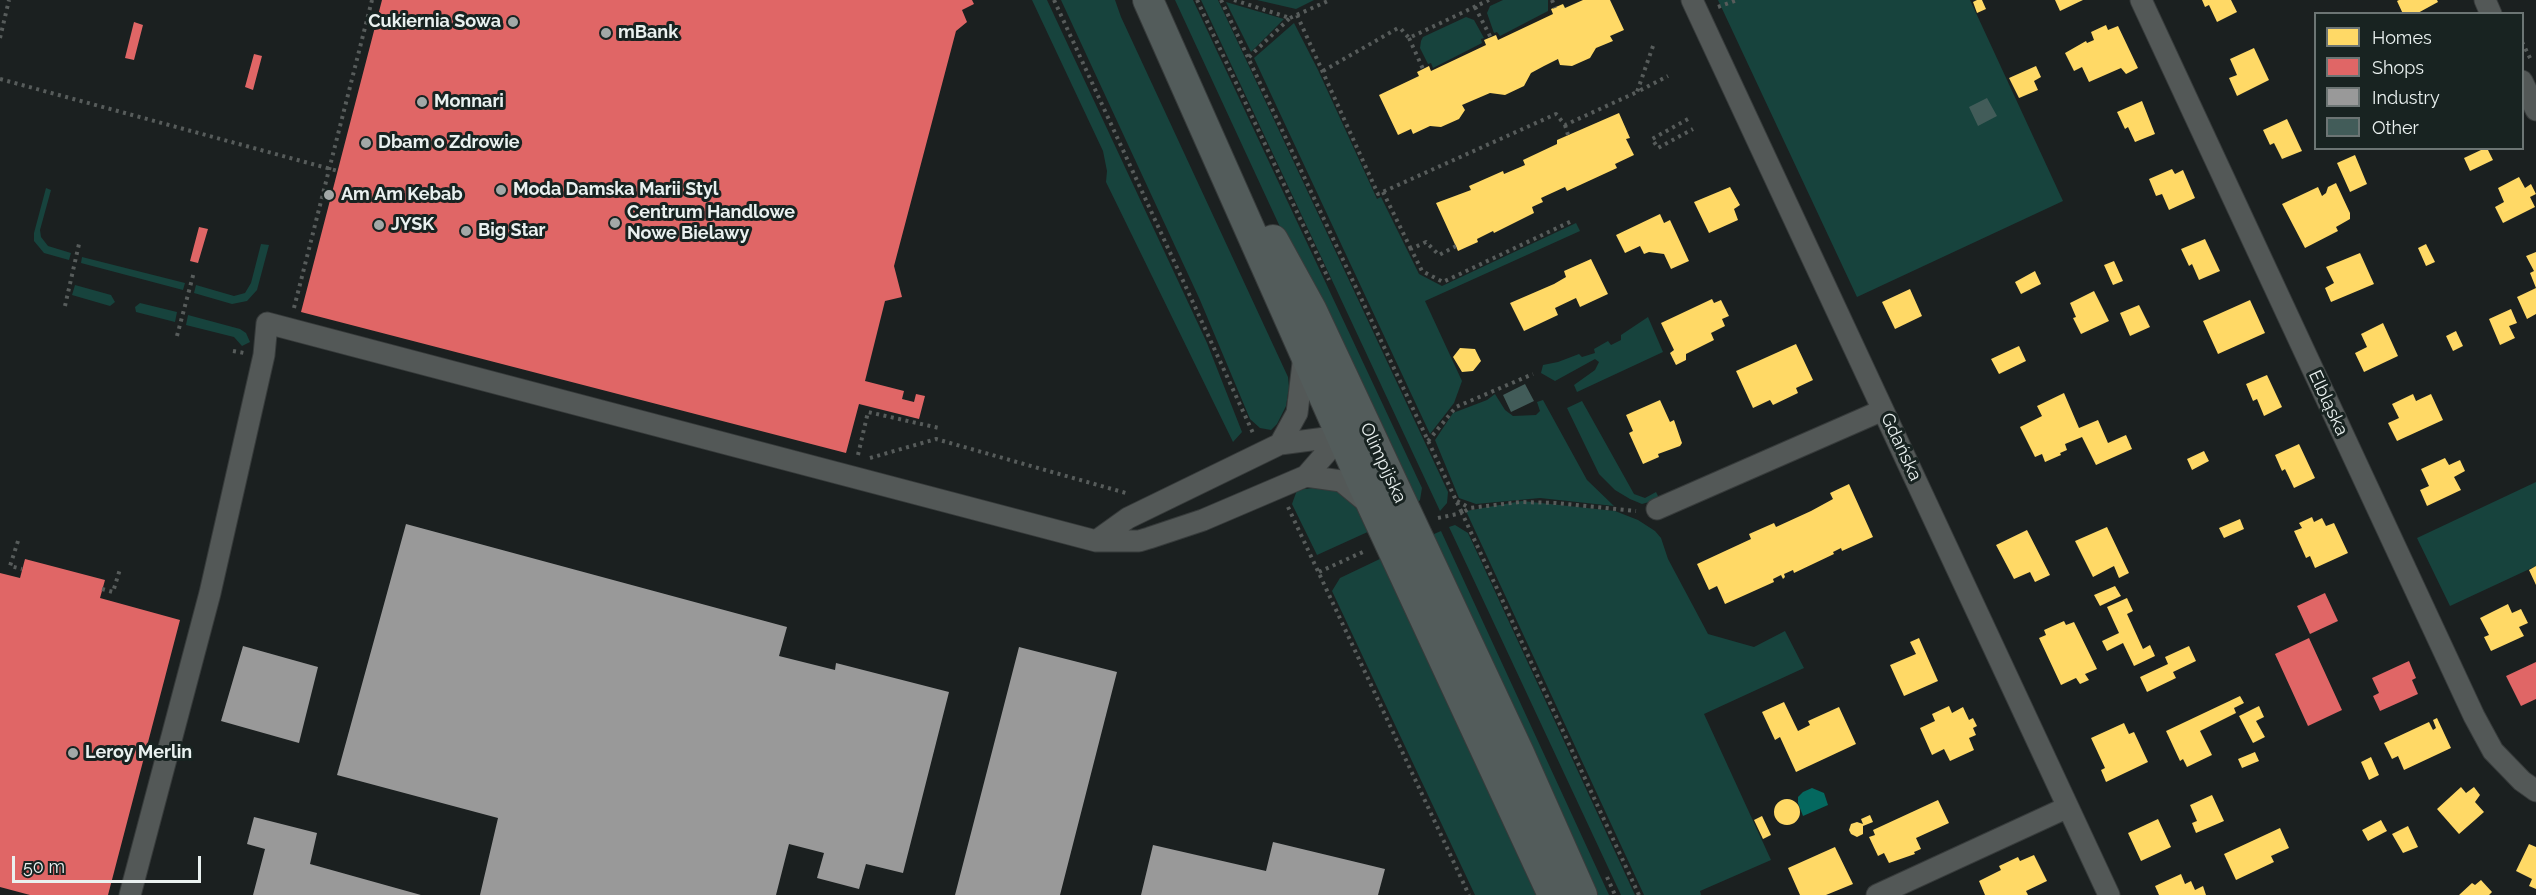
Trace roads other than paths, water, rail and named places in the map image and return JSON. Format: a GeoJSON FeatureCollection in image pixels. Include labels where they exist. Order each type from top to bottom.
{"type":"FeatureCollection","features":[{"type":"Feature","properties":{"kind":"main road","name":"Olimpijska"},"geometry":{"type":"LineString","coordinates":[[1148,0],[1373,507],[1553,895]]}},
{"type":"Feature","properties":{"kind":"main road","name":"Olimpijska"},"geometry":{"type":"LineString","coordinates":[[1166,39],[1312,311],[1519,753],[1582,895]]}},
{"type":"Feature","properties":{"kind":"street","name":"Gdańska"},"geometry":{"type":"LineString","coordinates":[[1692,0],[2109,895]]}},
{"type":"Feature","properties":{"kind":"street","name":"Elbląska"},"geometry":{"type":"LineString","coordinates":[[2141,0],[2474,716],[2493,751],[2522,781],[2536,791]]}},
{"type":"Feature","properties":{"kind":"street"},"geometry":{"type":"LineString","coordinates":[[2524,83],[2536,110]]}},
{"type":"Feature","properties":{"kind":"street"},"geometry":{"type":"LineString","coordinates":[[130,895],[210,593],[264,355],[267,323],[1096,541],[1139,541],[1149,538],[1203,520],[1306,476],[1341,436],[1350,392]]}},
{"type":"Feature","properties":{"kind":"street"},"geometry":{"type":"LineString","coordinates":[[1280,444],[1297,413],[1304,354]]}},
{"type":"Feature","properties":{"kind":"street"},"geometry":{"type":"LineString","coordinates":[[1646,510],[1883,410]]}},
{"type":"Feature","properties":{"kind":"street"},"geometry":{"type":"LineString","coordinates":[[1096,541],[1128,518],[1280,444],[1341,436],[1382,461]]}},
{"type":"Feature","properties":{"kind":"street"},"geometry":{"type":"LineString","coordinates":[[1306,476],[1341,481],[1373,507]]}},
{"type":"Feature","properties":{"kind":"street"},"geometry":{"type":"LineString","coordinates":[[1877,895],[2068,807]]}},
{"type":"Feature","properties":{"kind":"place","name":"Cukiernia Sowa"},"geometry":{"type":"Point","coordinates":[513,22]}},
{"type":"Feature","properties":{"kind":"place","name":"mBank"},"geometry":{"type":"Point","coordinates":[606,33]}},
{"type":"Feature","properties":{"kind":"place","name":"Monnari"},"geometry":{"type":"Point","coordinates":[422,102]}},
{"type":"Feature","properties":{"kind":"place","name":"Dbam o Zdrowie"},"geometry":{"type":"Point","coordinates":[366,143]}},
{"type":"Feature","properties":{"kind":"place","name":"Moda Damska Marii Styl"},"geometry":{"type":"Point","coordinates":[501,190]}},
{"type":"Feature","properties":{"kind":"place","name":"Am Am Kebab"},"geometry":{"type":"Point","coordinates":[329,195]}},
{"type":"Feature","properties":{"kind":"place","name":"Centrum Handlowe Nowe Bielawy"},"geometry":{"type":"Point","coordinates":[615,223]}},
{"type":"Feature","properties":{"kind":"place","name":"JYSK"},"geometry":{"type":"Point","coordinates":[379,225]}},
{"type":"Feature","properties":{"kind":"place","name":"Big Star"},"geometry":{"type":"Point","coordinates":[466,231]}},
{"type":"Feature","properties":{"kind":"place","name":"Leroy Merlin"},"geometry":{"type":"Point","coordinates":[73,753]}}]}
